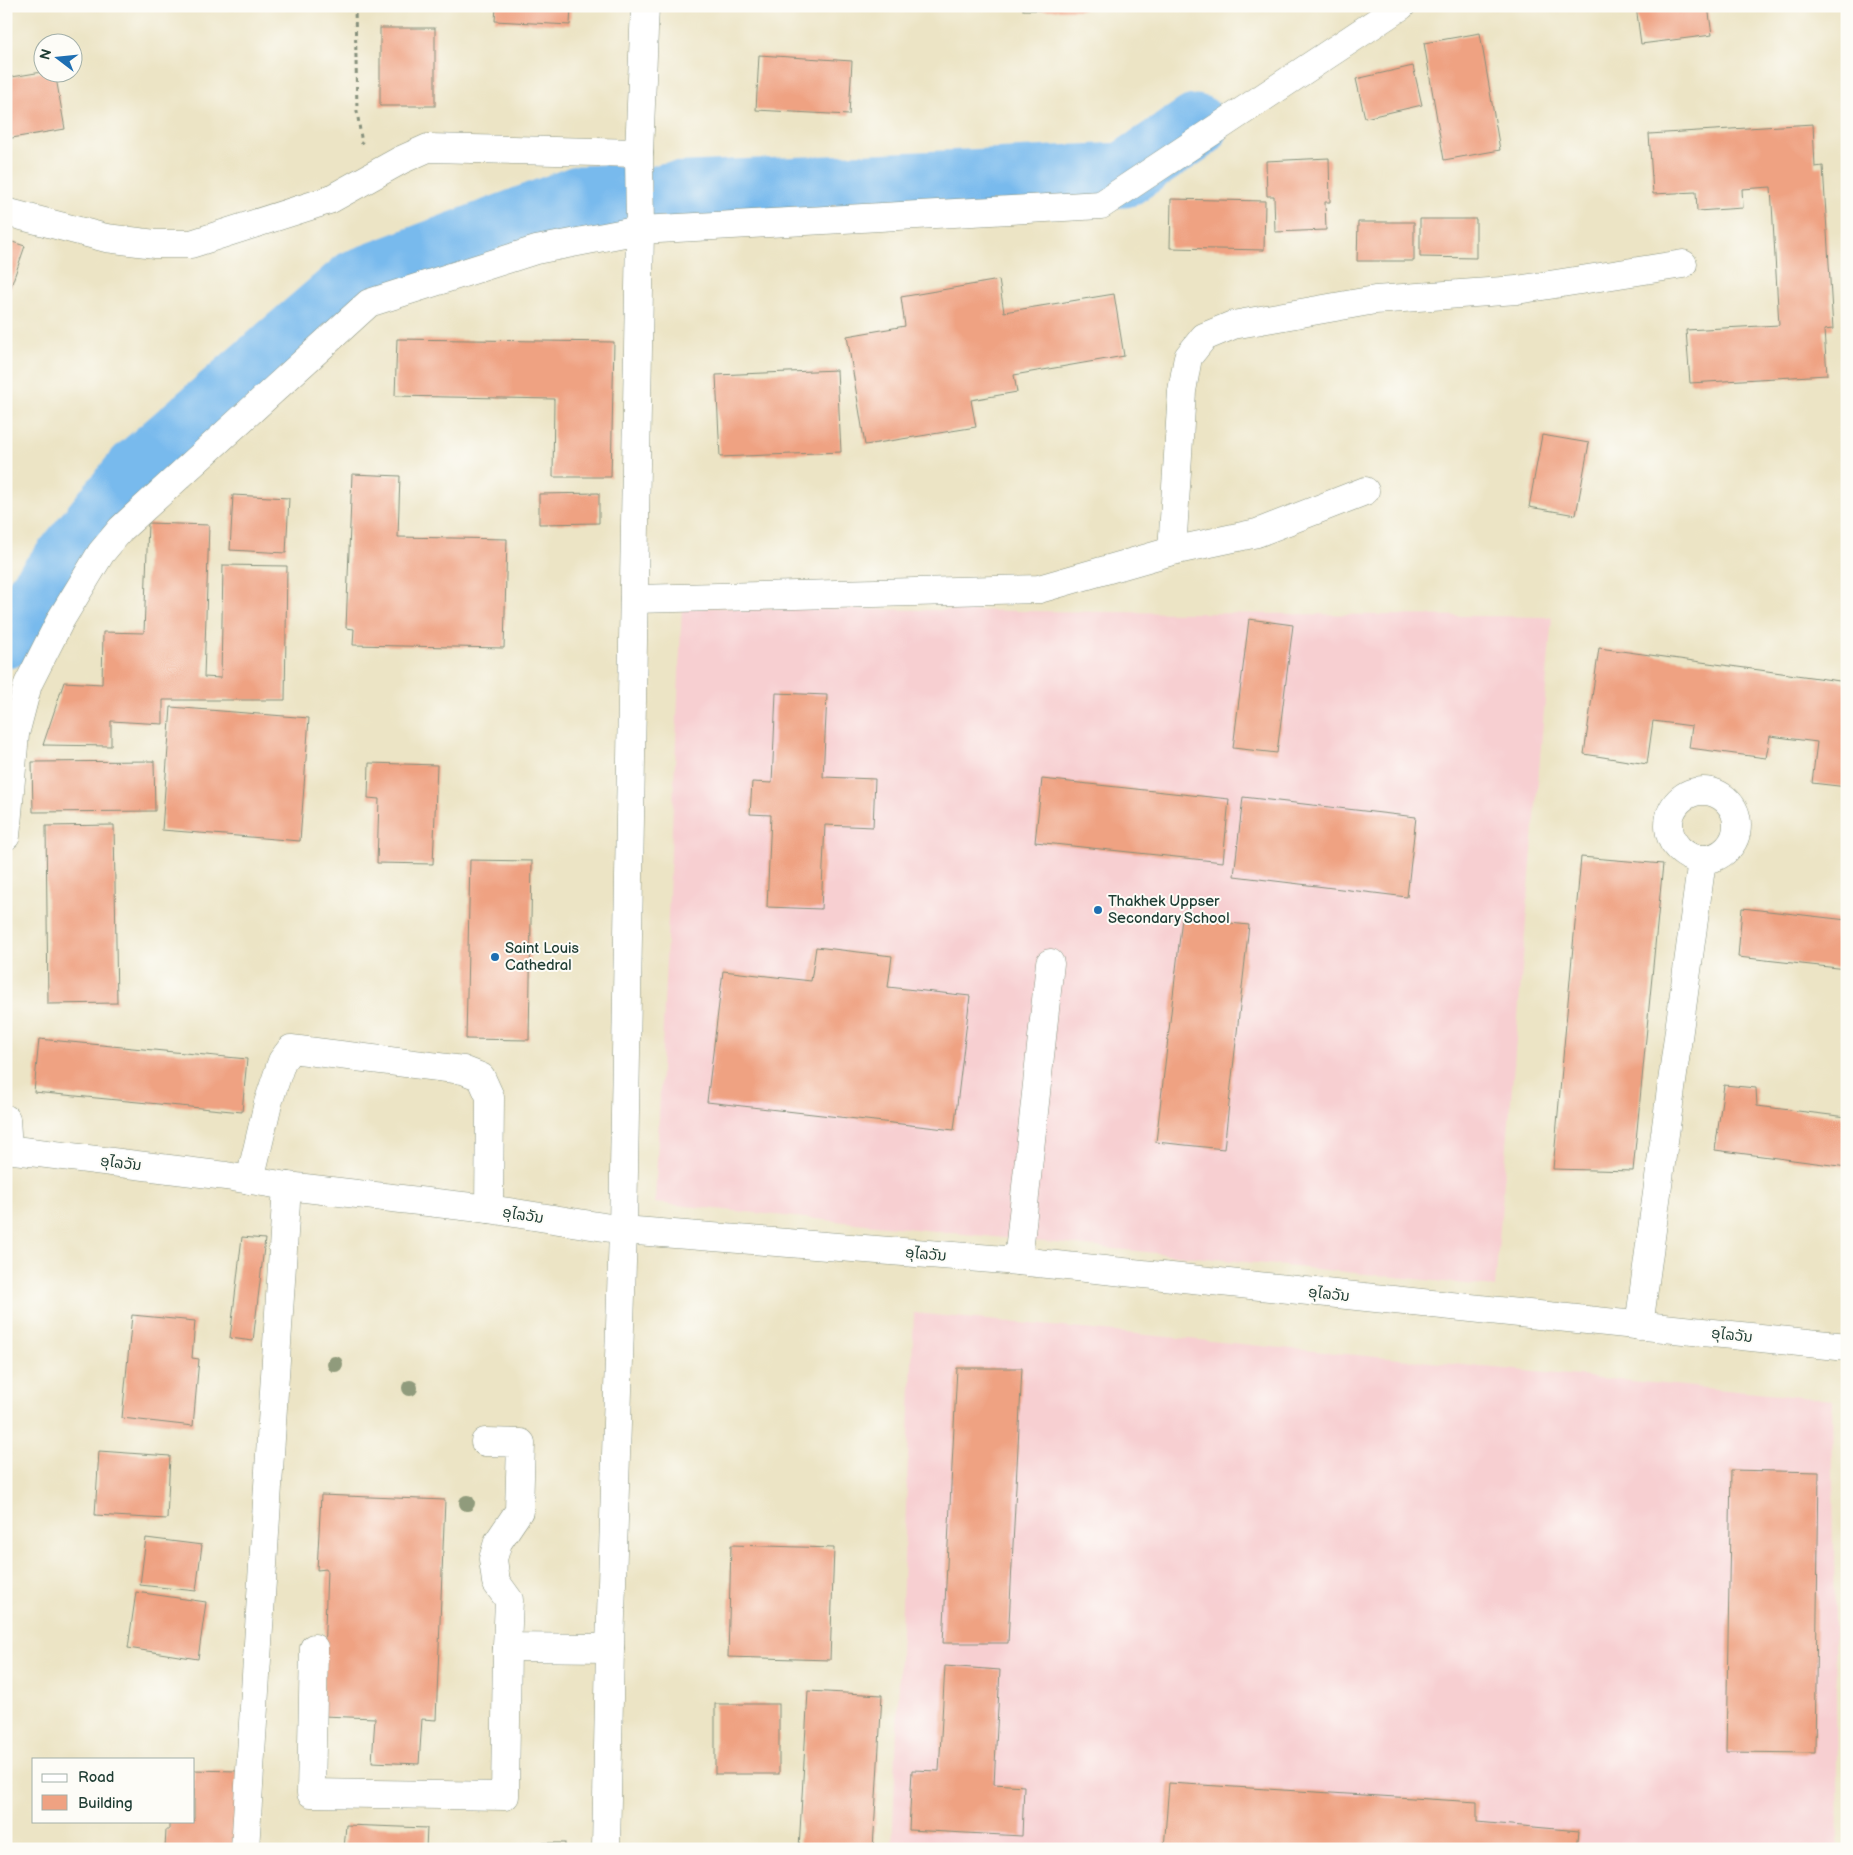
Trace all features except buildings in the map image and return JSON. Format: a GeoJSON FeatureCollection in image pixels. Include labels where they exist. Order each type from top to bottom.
{"type":"FeatureCollection","features":[{"type":"Feature","properties":{"kind":"street"},"geometry":{"type":"LineString","coordinates":[[606,1849],[610,1648],[623,1230],[640,230],[639,153],[645,6]]}},
{"type":"Feature","properties":{"kind":"street"},"geometry":{"type":"LineString","coordinates":[[6,836],[11,732],[28,684],[61,619],[101,552],[121,529],[369,303],[536,250],[640,230],[1101,205],[1401,6]]}},
{"type":"Feature","properties":{"kind":"street"},"geometry":{"type":"LineString","coordinates":[[6,212],[106,238],[154,244],[191,244],[329,200],[387,167],[428,148],[639,153]]}},
{"type":"Feature","properties":{"kind":"street"},"geometry":{"type":"LineString","coordinates":[[1172,552],[1184,383],[1188,357],[1204,337],[1232,325],[1375,300],[1517,290],[1683,264]]}},
{"type":"Feature","properties":{"kind":"street"},"geometry":{"type":"LineString","coordinates":[[634,599],[1039,589],[1172,552],[1257,533],[1365,491]]}},
{"type":"Feature","properties":{"kind":"street"},"geometry":{"type":"LineString","coordinates":[[1639,1326],[1702,860]]}},
{"type":"Feature","properties":{"kind":"street"},"geometry":{"type":"LineString","coordinates":[[1018,1261],[1050,963]]}},
{"type":"Feature","properties":{"kind":"street"},"geometry":{"type":"LineString","coordinates":[[250,1180],[268,1103],[282,1062],[292,1049],[463,1070],[481,1077],[490,1097],[488,1209]]}},
{"type":"Feature","properties":{"kind":"street"},"geometry":{"type":"LineString","coordinates":[[6,1119],[7,1149]]}},
{"type":"Feature","properties":{"kind":"street","name":"ອຸໄລວັນ"},"geometry":{"type":"LineString","coordinates":[[7,1149],[287,1186],[488,1209],[623,1230],[1018,1261],[1847,1347]]}},
{"type":"Feature","properties":{"kind":"street"},"geometry":{"type":"LineString","coordinates":[[245,1849],[287,1186]]}},
{"type":"Feature","properties":{"kind":"street"},"geometry":{"type":"LineString","coordinates":[[314,1648],[311,1793],[505,1796],[509,1600],[496,1582],[493,1560],[498,1542],[519,1511],[521,1443],[485,1442]]}},
{"type":"Feature","properties":{"kind":"street"},"geometry":{"type":"LineString","coordinates":[[507,1647],[610,1648]]}},
{"type":"Feature","properties":{"kind":"path"},"geometry":{"type":"LineString","coordinates":[[355,6],[357,111],[362,148],[376,162],[387,167]]}},
{"type":"Feature","properties":{"kind":"shaded area","name":"Thakhek Uppser Secondary School"},"geometry":{"type":"Polygon","coordinates":[[[682,607],[1552,617],[1495,1287],[655,1203],[682,607]]]}},
{"type":"Feature","properties":{"kind":"shaded area"},"geometry":{"type":"Polygon","coordinates":[[[914,1313],[1832,1400],[1838,1849],[892,1849],[914,1313]]]}},
{"type":"Feature","properties":{"kind":"waterway"},"geometry":{"type":"LineString","coordinates":[[667,195],[1124,175],[1196,127]]}},
{"type":"Feature","properties":{"kind":"waterway"},"geometry":{"type":"LineString","coordinates":[[6,636],[138,470],[356,282],[579,198],[607,197]]}},
{"type":"Feature","properties":{"kind":"place","name":"Thakhek Uppser Secondary School"},"geometry":{"type":"Point","coordinates":[1098,910]}},
{"type":"Feature","properties":{"kind":"place","name":"Saint Louis Cathedral"},"geometry":{"type":"Point","coordinates":[495,957]}}]}
